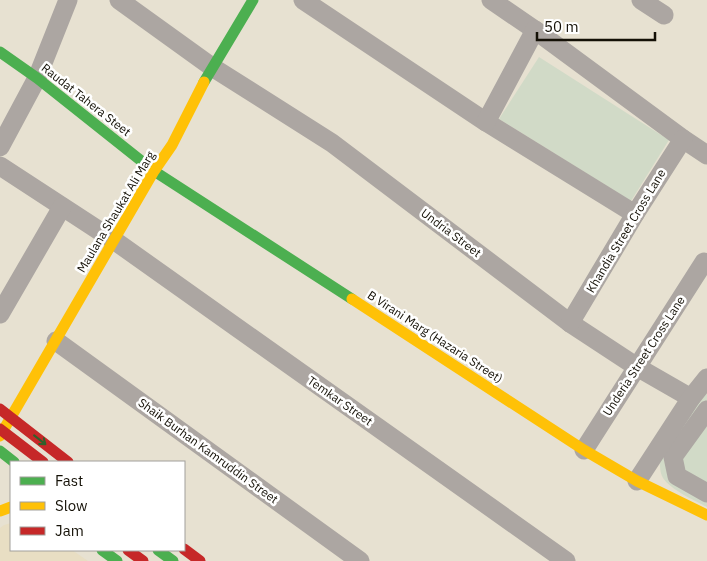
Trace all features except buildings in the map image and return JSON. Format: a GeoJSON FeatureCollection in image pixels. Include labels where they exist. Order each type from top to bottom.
{"type":"FeatureCollection","features":[{"type":"Feature","properties":{"kind":"street"},"geometry":{"type":"LineString","coordinates":[[0,147],[37,78],[68,0]]}},
{"type":"Feature","properties":{"kind":"street","name":"Undria Street"},"geometry":{"type":"LineString","coordinates":[[119,0],[212,67],[332,142],[570,323],[637,367],[691,398]]}},
{"type":"Feature","properties":{"kind":"street","name":"Maulana Shaukat Ali Marg"},"geometry":{"type":"LineString","coordinates":[[0,436],[154,171],[172,145],[212,67],[254,0]]}},
{"type":"Feature","properties":{"kind":"street"},"geometry":{"type":"LineString","coordinates":[[303,0],[486,122],[635,214]]}},
{"type":"Feature","properties":{"kind":"street"},"geometry":{"type":"LineString","coordinates":[[491,0],[707,155]]}},
{"type":"Feature","properties":{"kind":"street"},"geometry":{"type":"LineString","coordinates":[[641,0],[664,15]]}},
{"type":"Feature","properties":{"kind":"street"},"geometry":{"type":"LineString","coordinates":[[486,122],[535,30]]}},
{"type":"Feature","properties":{"kind":"street","name":"Raudat Tahera Steet"},"geometry":{"type":"LineString","coordinates":[[0,52],[37,78],[154,171]]}},
{"type":"Feature","properties":{"kind":"street","name":"Khandia Street Cross Lane"},"geometry":{"type":"LineString","coordinates":[[570,323],[635,214],[683,139]]}},
{"type":"Feature","properties":{"kind":"street","name":"Temkar Street"},"geometry":{"type":"LineString","coordinates":[[0,166],[115,241],[566,561]]}},
{"type":"Feature","properties":{"kind":"street","name":"B Virani Marg (Hazaria Street)"},"geometry":{"type":"LineString","coordinates":[[154,171],[584,450],[637,481],[707,515]]}},
{"type":"Feature","properties":{"kind":"street"},"geometry":{"type":"LineString","coordinates":[[0,314],[62,207]]}},
{"type":"Feature","properties":{"kind":"street","name":"Underia Street Cross Lane"},"geometry":{"type":"LineString","coordinates":[[584,450],[706,263]]}},
{"type":"Feature","properties":{"kind":"street","name":"Shaik Burhan Kamruddin Street"},"geometry":{"type":"LineString","coordinates":[[56,341],[360,561]]}},
{"type":"Feature","properties":{"kind":"street"},"geometry":{"type":"LineString","coordinates":[[637,481],[691,398],[707,378]]}},
{"type":"Feature","properties":{"kind":"street"},"geometry":{"type":"LineString","coordinates":[[0,409],[67,461]]}},
{"type":"Feature","properties":{"kind":"street"},"geometry":{"type":"LineString","coordinates":[[703,415],[673,457],[677,476],[707,493]]}},
{"type":"Feature","properties":{"kind":"street"},"geometry":{"type":"LineString","coordinates":[[0,429],[42,461]]}},
{"type":"Feature","properties":{"kind":"street"},"geometry":{"type":"LineString","coordinates":[[0,451],[13,461]]}},
{"type":"Feature","properties":{"kind":"street"},"geometry":{"type":"LineString","coordinates":[[103,551],[118,561]]}},
{"type":"Feature","properties":{"kind":"street"},"geometry":{"type":"LineString","coordinates":[[129,551],[144,561]]}},
{"type":"Feature","properties":{"kind":"street"},"geometry":{"type":"LineString","coordinates":[[159,551],[174,561]]}},
{"type":"Feature","properties":{"kind":"street"},"geometry":{"type":"LineString","coordinates":[[185,551],[200,561]]}},
{"type":"Feature","properties":{"kind":"shaded area"},"geometry":{"type":"Polygon","coordinates":[[[10,523],[10,551],[73,551],[88,561],[0,561],[0,528],[10,523]]]}},
{"type":"Feature","properties":{"kind":"green space"},"geometry":{"type":"Polygon","coordinates":[[[539,57],[669,140],[631,201],[499,119],[539,57]]]}},
{"type":"Feature","properties":{"kind":"green space"},"geometry":{"type":"Polygon","coordinates":[[[707,382],[707,507],[671,487],[663,478],[660,469],[660,454],[707,382]]]}},
{"type":"Feature","properties":{"kind":"traffic: fast"},"geometry":{"type":"LineString","coordinates":[[204,82],[253,0]]}},
{"type":"Feature","properties":{"kind":"traffic: fast"},"geometry":{"type":"LineString","coordinates":[[0,52],[37,78],[154,171],[352,299]]}},
{"type":"Feature","properties":{"kind":"traffic: fast"},"geometry":{"type":"LineString","coordinates":[[0,451],[13,461]]}},
{"type":"Feature","properties":{"kind":"traffic: fast"},"geometry":{"type":"LineString","coordinates":[[103,551],[117,561]]}},
{"type":"Feature","properties":{"kind":"traffic: fast"},"geometry":{"type":"LineString","coordinates":[[159,551],[173,561]]}},
{"type":"Feature","properties":{"kind":"traffic: slow"},"geometry":{"type":"LineString","coordinates":[[0,436],[154,171],[172,145],[204,82]]}},
{"type":"Feature","properties":{"kind":"traffic: slow"},"geometry":{"type":"LineString","coordinates":[[352,299],[584,450],[637,481],[707,515]]}},
{"type":"Feature","properties":{"kind":"traffic: slow"},"geometry":{"type":"LineString","coordinates":[[0,511],[10,507]]}},
{"type":"Feature","properties":{"kind":"traffic: jam"},"geometry":{"type":"LineString","coordinates":[[0,409],[67,461]]}},
{"type":"Feature","properties":{"kind":"traffic: jam"},"geometry":{"type":"LineString","coordinates":[[0,429],[42,461]]}},
{"type":"Feature","properties":{"kind":"traffic: jam"},"geometry":{"type":"LineString","coordinates":[[185,550],[200,561]]}},
{"type":"Feature","properties":{"kind":"traffic: jam"},"geometry":{"type":"LineString","coordinates":[[129,551],[143,561]]}}]}
